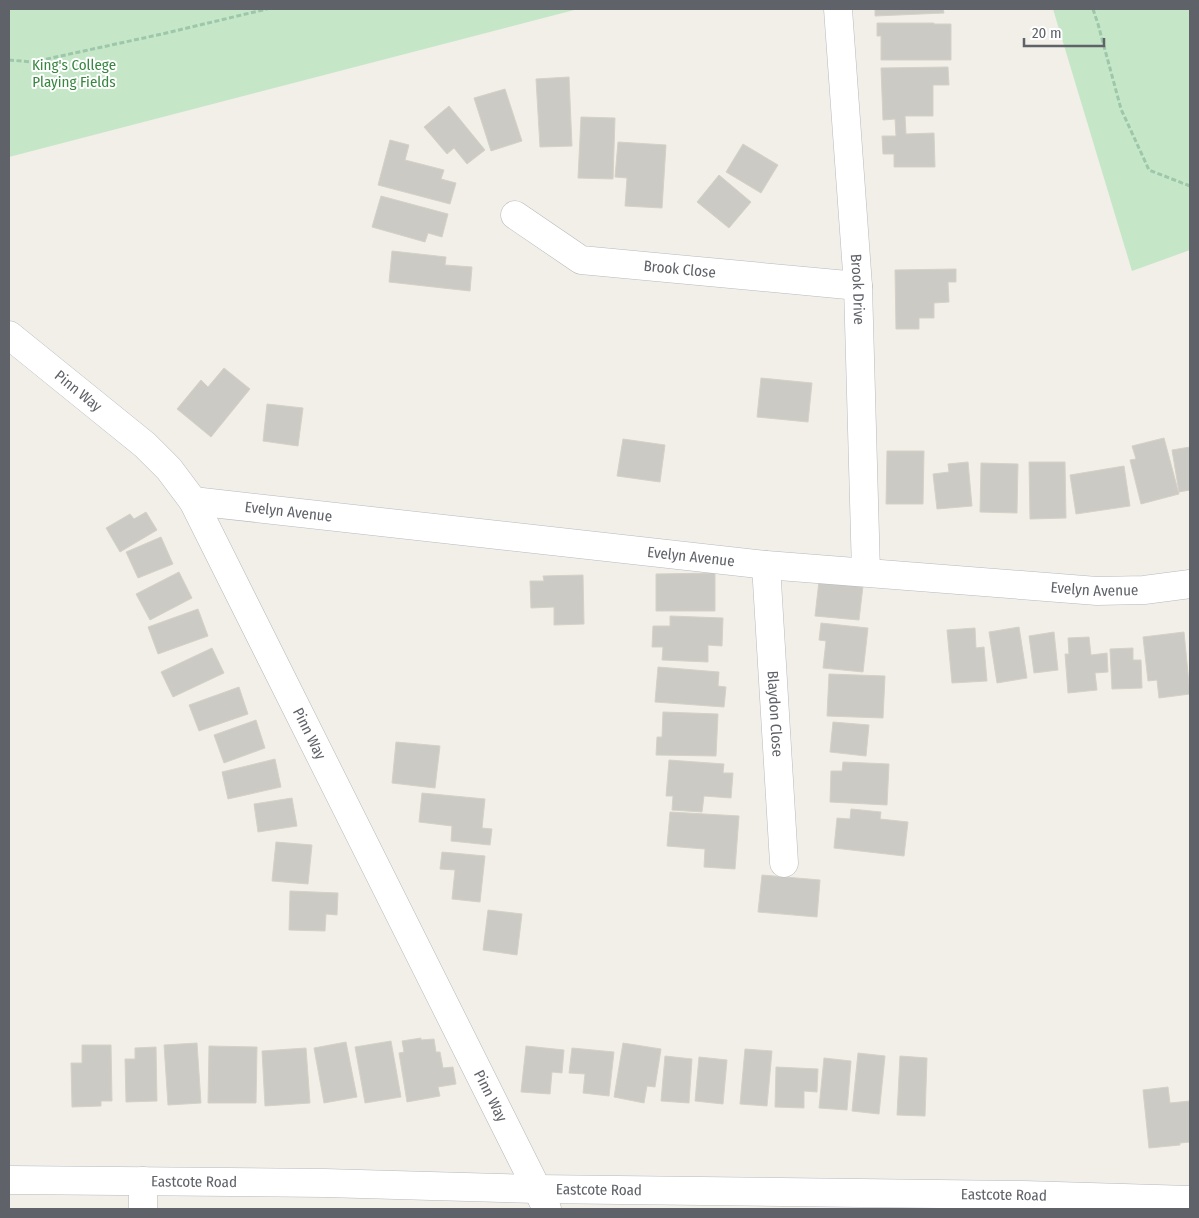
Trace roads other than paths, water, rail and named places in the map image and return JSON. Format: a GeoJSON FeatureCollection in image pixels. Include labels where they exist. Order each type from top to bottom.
{"type":"FeatureCollection","features":[{"type":"Feature","properties":{"kind":"street","name":"Brook Drive"},"geometry":{"type":"LineString","coordinates":[[838,9],[858,286],[866,572]]}},
{"type":"Feature","properties":{"kind":"street","name":"Brook Close"},"geometry":{"type":"LineString","coordinates":[[515,215],[580,260],[858,286]]}},
{"type":"Feature","properties":{"kind":"street","name":"Pinn Way"},"geometry":{"type":"LineString","coordinates":[[9,335],[145,445],[170,469],[193,501],[542,1199]]}},
{"type":"Feature","properties":{"kind":"street","name":"Evelyn Avenue"},"geometry":{"type":"LineString","coordinates":[[193,501],[766,565],[1096,591],[1144,590],[1190,584]]}},
{"type":"Feature","properties":{"kind":"street","name":"Blaydon Close"},"geometry":{"type":"LineString","coordinates":[[766,565],[784,863]]}},
{"type":"Feature","properties":{"kind":"street","name":"Eastcote Road"},"geometry":{"type":"LineString","coordinates":[[9,1180],[324,1183],[542,1199],[1024,1202],[1190,1200]]}},
{"type":"Feature","properties":{"kind":"street"},"geometry":{"type":"LineString","coordinates":[[143,1181],[143,1209]]}},
{"type":"Feature","properties":{"kind":"park label","name":"King's College Playing Fields"},"geometry":{"type":"Point","coordinates":[74,74]}}]}
